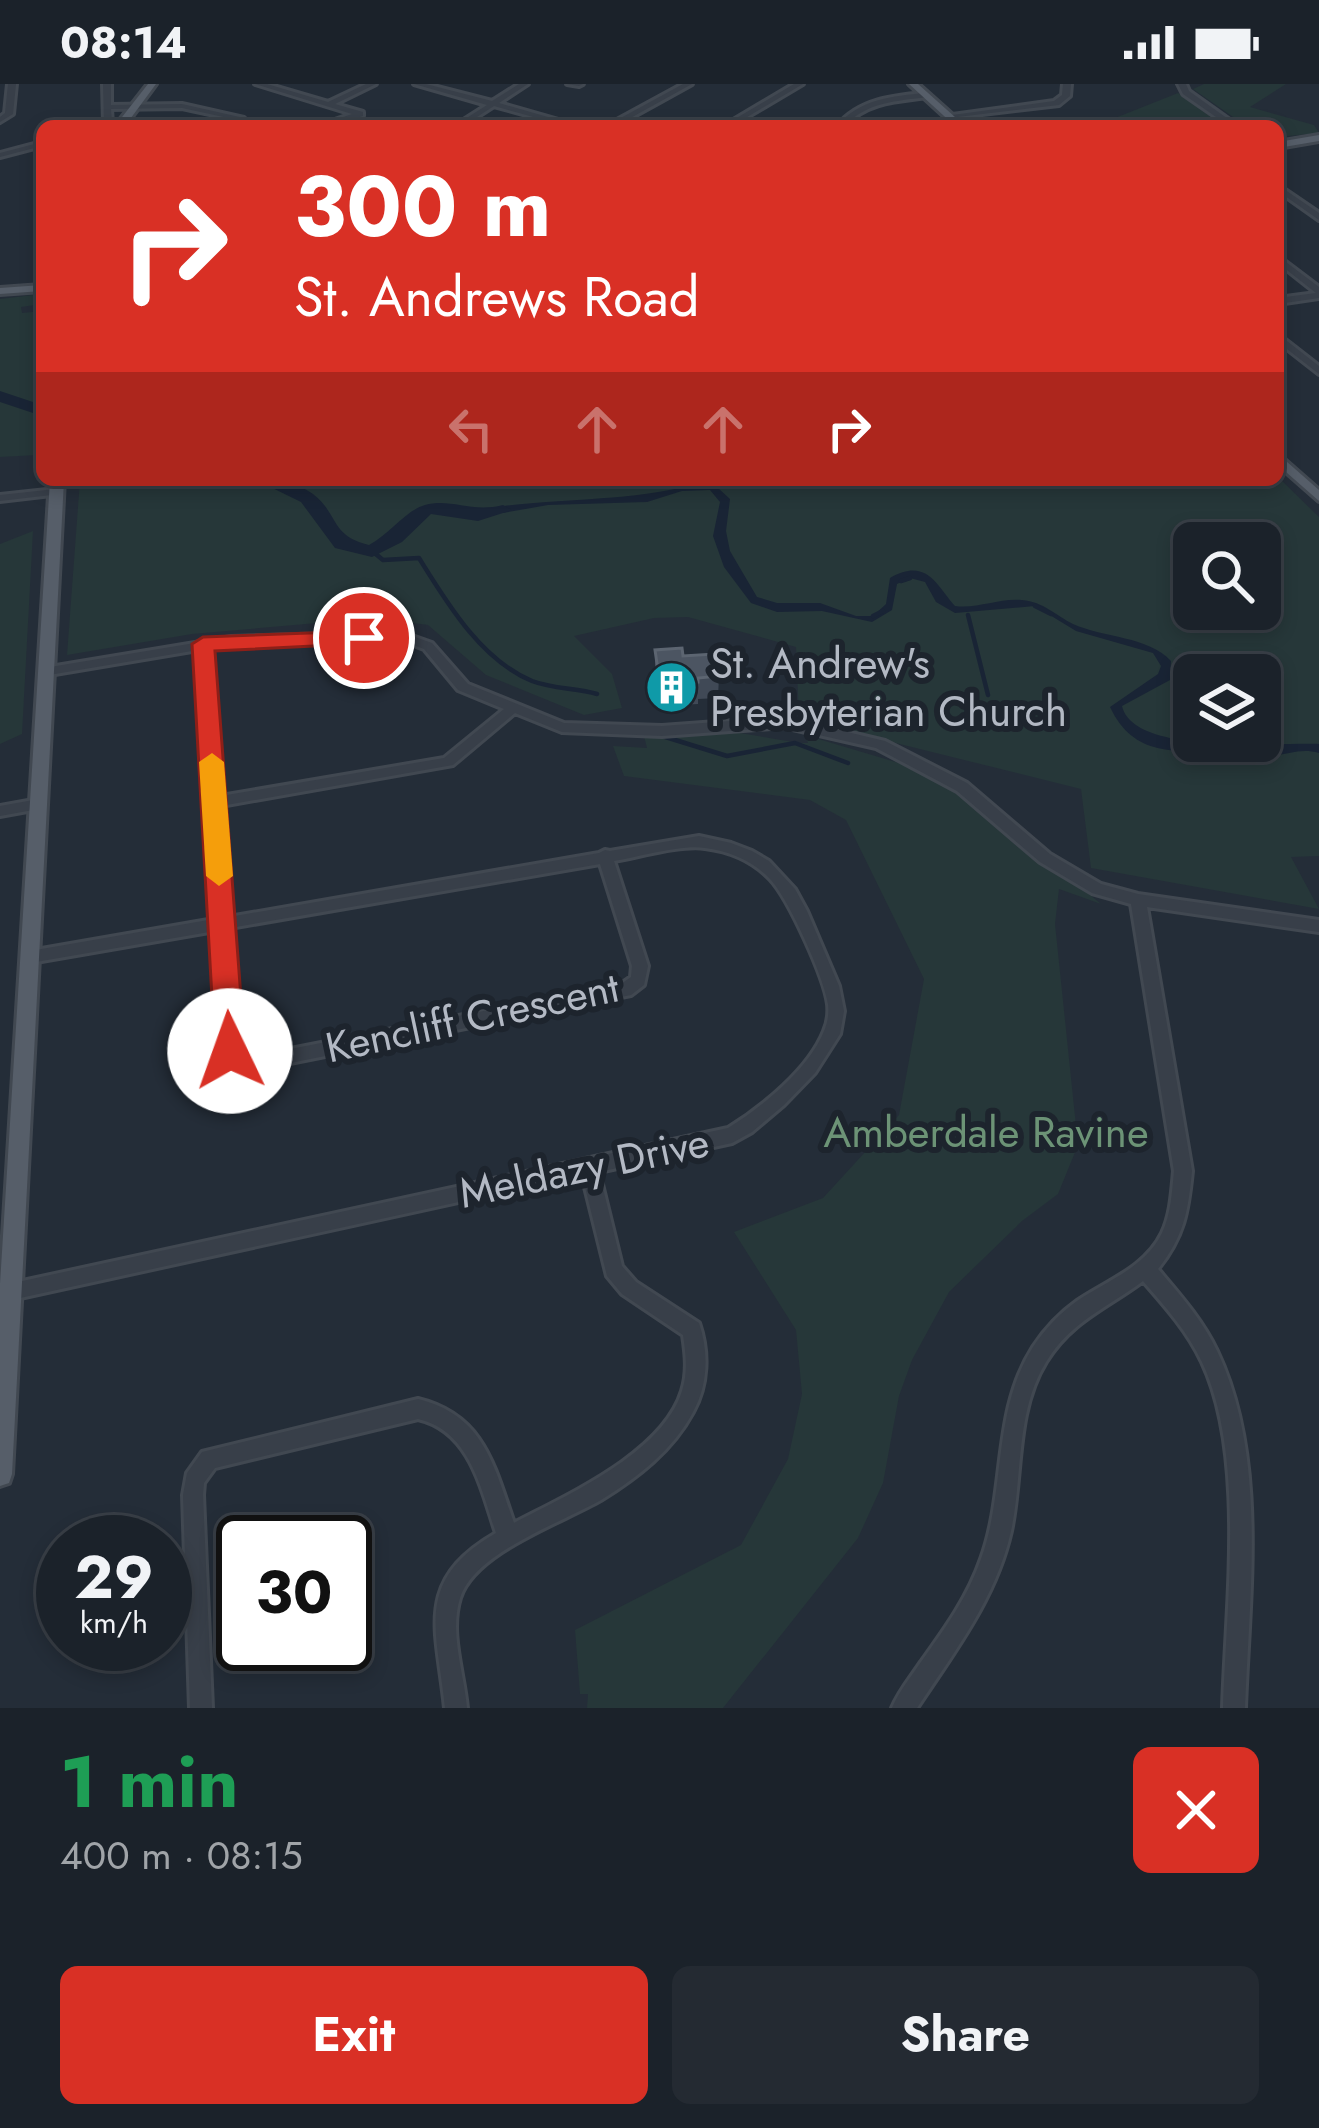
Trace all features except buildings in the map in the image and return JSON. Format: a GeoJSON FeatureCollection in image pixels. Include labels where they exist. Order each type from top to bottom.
{"type":"FeatureCollection","features":[{"type":"Feature","properties":{"kind":"main road"},"geometry":{"type":"LineString","coordinates":[[120,120],[152,84]]}},
{"type":"Feature","properties":{"kind":"main road"},"geometry":{"type":"LineString","coordinates":[[913,84],[953,120]]}},
{"type":"Feature","properties":{"kind":"main road"},"geometry":{"type":"LineString","coordinates":[[1284,144],[1319,141]]}},
{"type":"Feature","properties":{"kind":"main road"},"geometry":{"type":"LineString","coordinates":[[0,291],[36,286]]}},
{"type":"Feature","properties":{"kind":"main road"},"geometry":{"type":"LineString","coordinates":[[1284,464],[1319,497]]}},
{"type":"Feature","properties":{"kind":"main road"},"geometry":{"type":"LineString","coordinates":[[0,1474],[56,486]]}},
{"type":"Feature","properties":{"kind":"street"},"geometry":{"type":"LineString","coordinates":[[0,120],[9,114],[12,84]]}},
{"type":"Feature","properties":{"kind":"street"},"geometry":{"type":"LineString","coordinates":[[107,84],[112,120]]}},
{"type":"Feature","properties":{"kind":"street"},"geometry":{"type":"LineString","coordinates":[[260,84],[360,114],[340,120]]}},
{"type":"Feature","properties":{"kind":"street"},"geometry":{"type":"LineString","coordinates":[[330,103],[372,84]]}},
{"type":"Feature","properties":{"kind":"street"},"geometry":{"type":"LineString","coordinates":[[418,84],[553,120]]}},
{"type":"Feature","properties":{"kind":"street"},"geometry":{"type":"LineString","coordinates":[[468,120],[524,84]]}},
{"type":"Feature","properties":{"kind":"street"},"geometry":{"type":"LineString","coordinates":[[621,120],[688,84]]}},
{"type":"Feature","properties":{"kind":"street"},"geometry":{"type":"LineString","coordinates":[[949,116],[1056,104],[1066,96],[1067,84]]}},
{"type":"Feature","properties":{"kind":"street"},"geometry":{"type":"LineString","coordinates":[[1182,84],[1186,92],[1226,120]]}},
{"type":"Feature","properties":{"kind":"street"},"geometry":{"type":"LineString","coordinates":[[737,120],[793,85]]}},
{"type":"Feature","properties":{"kind":"street"},"geometry":{"type":"LineString","coordinates":[[846,120],[851,113],[878,103],[925,95]]}},
{"type":"Feature","properties":{"kind":"street"},"geometry":{"type":"LineString","coordinates":[[107,106],[182,106],[220,120]]}},
{"type":"Feature","properties":{"kind":"street"},"geometry":{"type":"LineString","coordinates":[[0,155],[36,146]]}},
{"type":"Feature","properties":{"kind":"street"},"geometry":{"type":"LineString","coordinates":[[1284,191],[1319,217]]}},
{"type":"Feature","properties":{"kind":"street"},"geometry":{"type":"LineString","coordinates":[[1284,264],[1319,293]]}},
{"type":"Feature","properties":{"kind":"street"},"geometry":{"type":"LineString","coordinates":[[1284,300],[1319,293]]}},
{"type":"Feature","properties":{"kind":"street"},"geometry":{"type":"LineString","coordinates":[[1284,342],[1319,371]]}},
{"type":"Feature","properties":{"kind":"street"},"geometry":{"type":"LineString","coordinates":[[0,498],[56,486]]}},
{"type":"Feature","properties":{"kind":"street"},"geometry":{"type":"LineString","coordinates":[[49,671],[203,644],[401,636],[428,646],[463,687],[577,729],[662,731],[784,722],[880,744],[962,787],[1063,871],[1097,889],[1138,900],[1319,926]]}},
{"type":"Feature","properties":{"kind":"street","name":"Kencliff Crescent"},"geometry":{"type":"LineString","coordinates":[[203,644],[232,1058],[246,1064],[265,1061],[626,990],[638,980],[640,967],[605,855]]}},
{"type":"Feature","properties":{"kind":"street"},"geometry":{"type":"LineString","coordinates":[[214,802],[448,762],[513,708]]}},
{"type":"Feature","properties":{"kind":"street"},"geometry":{"type":"LineString","coordinates":[[0,812],[39,804]]}},
{"type":"Feature","properties":{"kind":"street","name":"Meldazy Drive"},"geometry":{"type":"LineString","coordinates":[[10,1292],[731,1135],[757,1120],[816,1058],[836,1018],[836,1000],[799,907],[783,880],[763,862],[733,847],[699,841],[30,957]]}},
{"type":"Feature","properties":{"kind":"street"},"geometry":{"type":"LineString","coordinates":[[903,1708],[979,1597],[1000,1532],[1019,1393],[1039,1354],[1065,1323],[1147,1271],[1174,1232],[1183,1198],[1183,1171],[1138,900]]}},
{"type":"Feature","properties":{"kind":"street"},"geometry":{"type":"LineString","coordinates":[[456,1708],[445,1635],[450,1595],[463,1570],[508,1537],[632,1466],[664,1441],[682,1420],[696,1376],[692,1330],[629,1288],[614,1270],[589,1167]]}},
{"type":"Feature","properties":{"kind":"street"},"geometry":{"type":"LineString","coordinates":[[1147,1271],[1202,1343],[1227,1406],[1238,1517],[1234,1708]]}},
{"type":"Feature","properties":{"kind":"street"},"geometry":{"type":"LineString","coordinates":[[201,1708],[193,1495],[194,1480],[209,1459],[418,1409],[440,1411],[463,1429],[508,1537]]}},
{"type":"Feature","properties":{"kind":"green space"},"geometry":{"type":"Polygon","coordinates":[[[1204,84],[1286,84],[1250,107],[1314,125],[1319,133],[1284,136],[1284,120],[1237,120],[1193,89],[1204,84]]]}},
{"type":"Feature","properties":{"kind":"green space"},"geometry":{"type":"Polygon","coordinates":[[[1178,93],[1215,120],[1110,120],[1178,93]]]}},
{"type":"Feature","properties":{"kind":"green space"},"geometry":{"type":"Polygon","coordinates":[[[36,295],[36,305],[21,307],[22,313],[36,312],[36,455],[0,457],[0,299],[36,295]]]}},
{"type":"Feature","properties":{"kind":"green space"},"geometry":{"type":"Polygon","coordinates":[[[1284,483],[1319,517],[1319,856],[1291,857],[1319,909],[1091,868],[1081,789],[799,719],[796,647],[688,617],[654,618],[574,636],[612,674],[622,708],[584,715],[486,675],[428,625],[375,618],[192,634],[67,655],[80,486],[1284,483]]]}},
{"type":"Feature","properties":{"kind":"green space"},"geometry":{"type":"Polygon","coordinates":[[[33,531],[22,734],[0,744],[0,544],[33,531]]]}},
{"type":"Feature","properties":{"kind":"green space","name":"Amberdale Ravine"},"geometry":{"type":"Polygon","coordinates":[[[728,731],[808,743],[805,735],[949,778],[1101,904],[1059,889],[1055,924],[1078,1145],[1058,1194],[1022,1221],[949,1292],[912,1360],[899,1396],[883,1483],[858,1538],[723,1708],[587,1708],[588,1694],[580,1694],[575,1630],[741,1545],[788,1459],[802,1394],[796,1330],[734,1232],[823,1198],[899,1115],[924,979],[846,820],[810,800],[624,776],[613,746],[647,748],[644,736],[728,731]]]}},
{"type":"Feature","properties":{"kind":"water"},"geometry":{"type":"Polygon","coordinates":[[[687,486],[718,488],[730,499],[726,531],[730,551],[757,597],[777,603],[820,603],[856,616],[873,616],[886,604],[890,578],[922,572],[955,606],[1030,601],[1085,629],[1150,647],[1171,661],[1170,680],[1122,706],[1132,722],[1173,738],[1173,751],[1131,735],[1110,707],[1158,674],[1161,666],[1153,653],[1076,631],[1035,606],[955,613],[936,602],[925,582],[910,578],[897,584],[892,610],[872,622],[822,611],[777,612],[751,603],[724,567],[713,536],[720,502],[710,490],[682,491],[647,502],[548,505],[503,513],[504,506],[622,497],[687,486]]]}},
{"type":"Feature","properties":{"kind":"water"},"geometry":{"type":"Polygon","coordinates":[[[1281,744],[1319,744],[1319,753],[1281,754],[1281,744]]]}},
{"type":"Feature","properties":{"kind":"waterway"},"geometry":{"type":"LineString","coordinates":[[0,396],[36,409]]}},
{"type":"Feature","properties":{"kind":"waterway"},"geometry":{"type":"LineString","coordinates":[[279,486],[307,498],[342,544],[372,551],[402,533],[426,510],[444,508],[468,515],[503,510]]}},
{"type":"Feature","properties":{"kind":"waterway"},"geometry":{"type":"LineString","coordinates":[[372,551],[383,560],[419,558],[481,645],[514,672],[540,684],[597,694]]}},
{"type":"Feature","properties":{"kind":"waterway"},"geometry":{"type":"LineString","coordinates":[[901,581],[910,578]]}},
{"type":"Feature","properties":{"kind":"waterway"},"geometry":{"type":"LineString","coordinates":[[1035,606],[1051,614]]}},
{"type":"Feature","properties":{"kind":"waterway"},"geometry":{"type":"LineString","coordinates":[[873,616],[883,611]]}},
{"type":"Feature","properties":{"kind":"waterway"},"geometry":{"type":"LineString","coordinates":[[968,615],[988,695]]}},
{"type":"Feature","properties":{"kind":"waterway"},"geometry":{"type":"LineString","coordinates":[[659,735],[727,756],[795,743],[848,763]]}},
{"type":"Feature","properties":{"kind":"slow traffic"},"geometry":{"type":"LineString","coordinates":[[212,762],[219,876]]}},
{"type":"Feature","properties":{"kind":"place","name":"St. Andrew's Presbyterian Church"},"geometry":{"type":"Point","coordinates":[671,687]}},
{"type":"Feature","properties":{"kind":"route"},"geometry":{"type":"LineString","coordinates":[[230,1051],[203,644],[364,638]]}}]}
